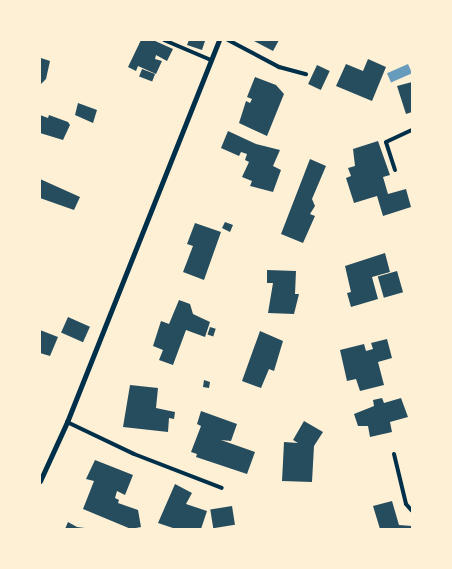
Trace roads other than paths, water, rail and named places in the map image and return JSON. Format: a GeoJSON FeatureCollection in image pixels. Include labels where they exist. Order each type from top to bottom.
{"type":"FeatureCollection","features":[{"type":"Feature","properties":{"kind":"street"},"geometry":{"type":"LineString","coordinates":[[40,478],[67,422],[219,40]]}},
{"type":"Feature","properties":{"kind":"lane"},"geometry":{"type":"LineString","coordinates":[[164,40],[212,60]]}},
{"type":"Feature","properties":{"kind":"lane"},"geometry":{"type":"LineString","coordinates":[[228,40],[279,66],[306,74]]}},
{"type":"Feature","properties":{"kind":"lane"},"geometry":{"type":"LineString","coordinates":[[395,170],[386,142],[412,130]]}},
{"type":"Feature","properties":{"kind":"lane"},"geometry":{"type":"LineString","coordinates":[[67,422],[134,454],[222,488]]}},
{"type":"Feature","properties":{"kind":"lane"},"geometry":{"type":"LineString","coordinates":[[394,454],[406,504],[412,511]]}},
{"type":"Feature","properties":{"kind":"water"},"geometry":{"type":"Polygon","coordinates":[[[408,64],[412,73],[391,82],[387,73],[408,64]]]}}]}
